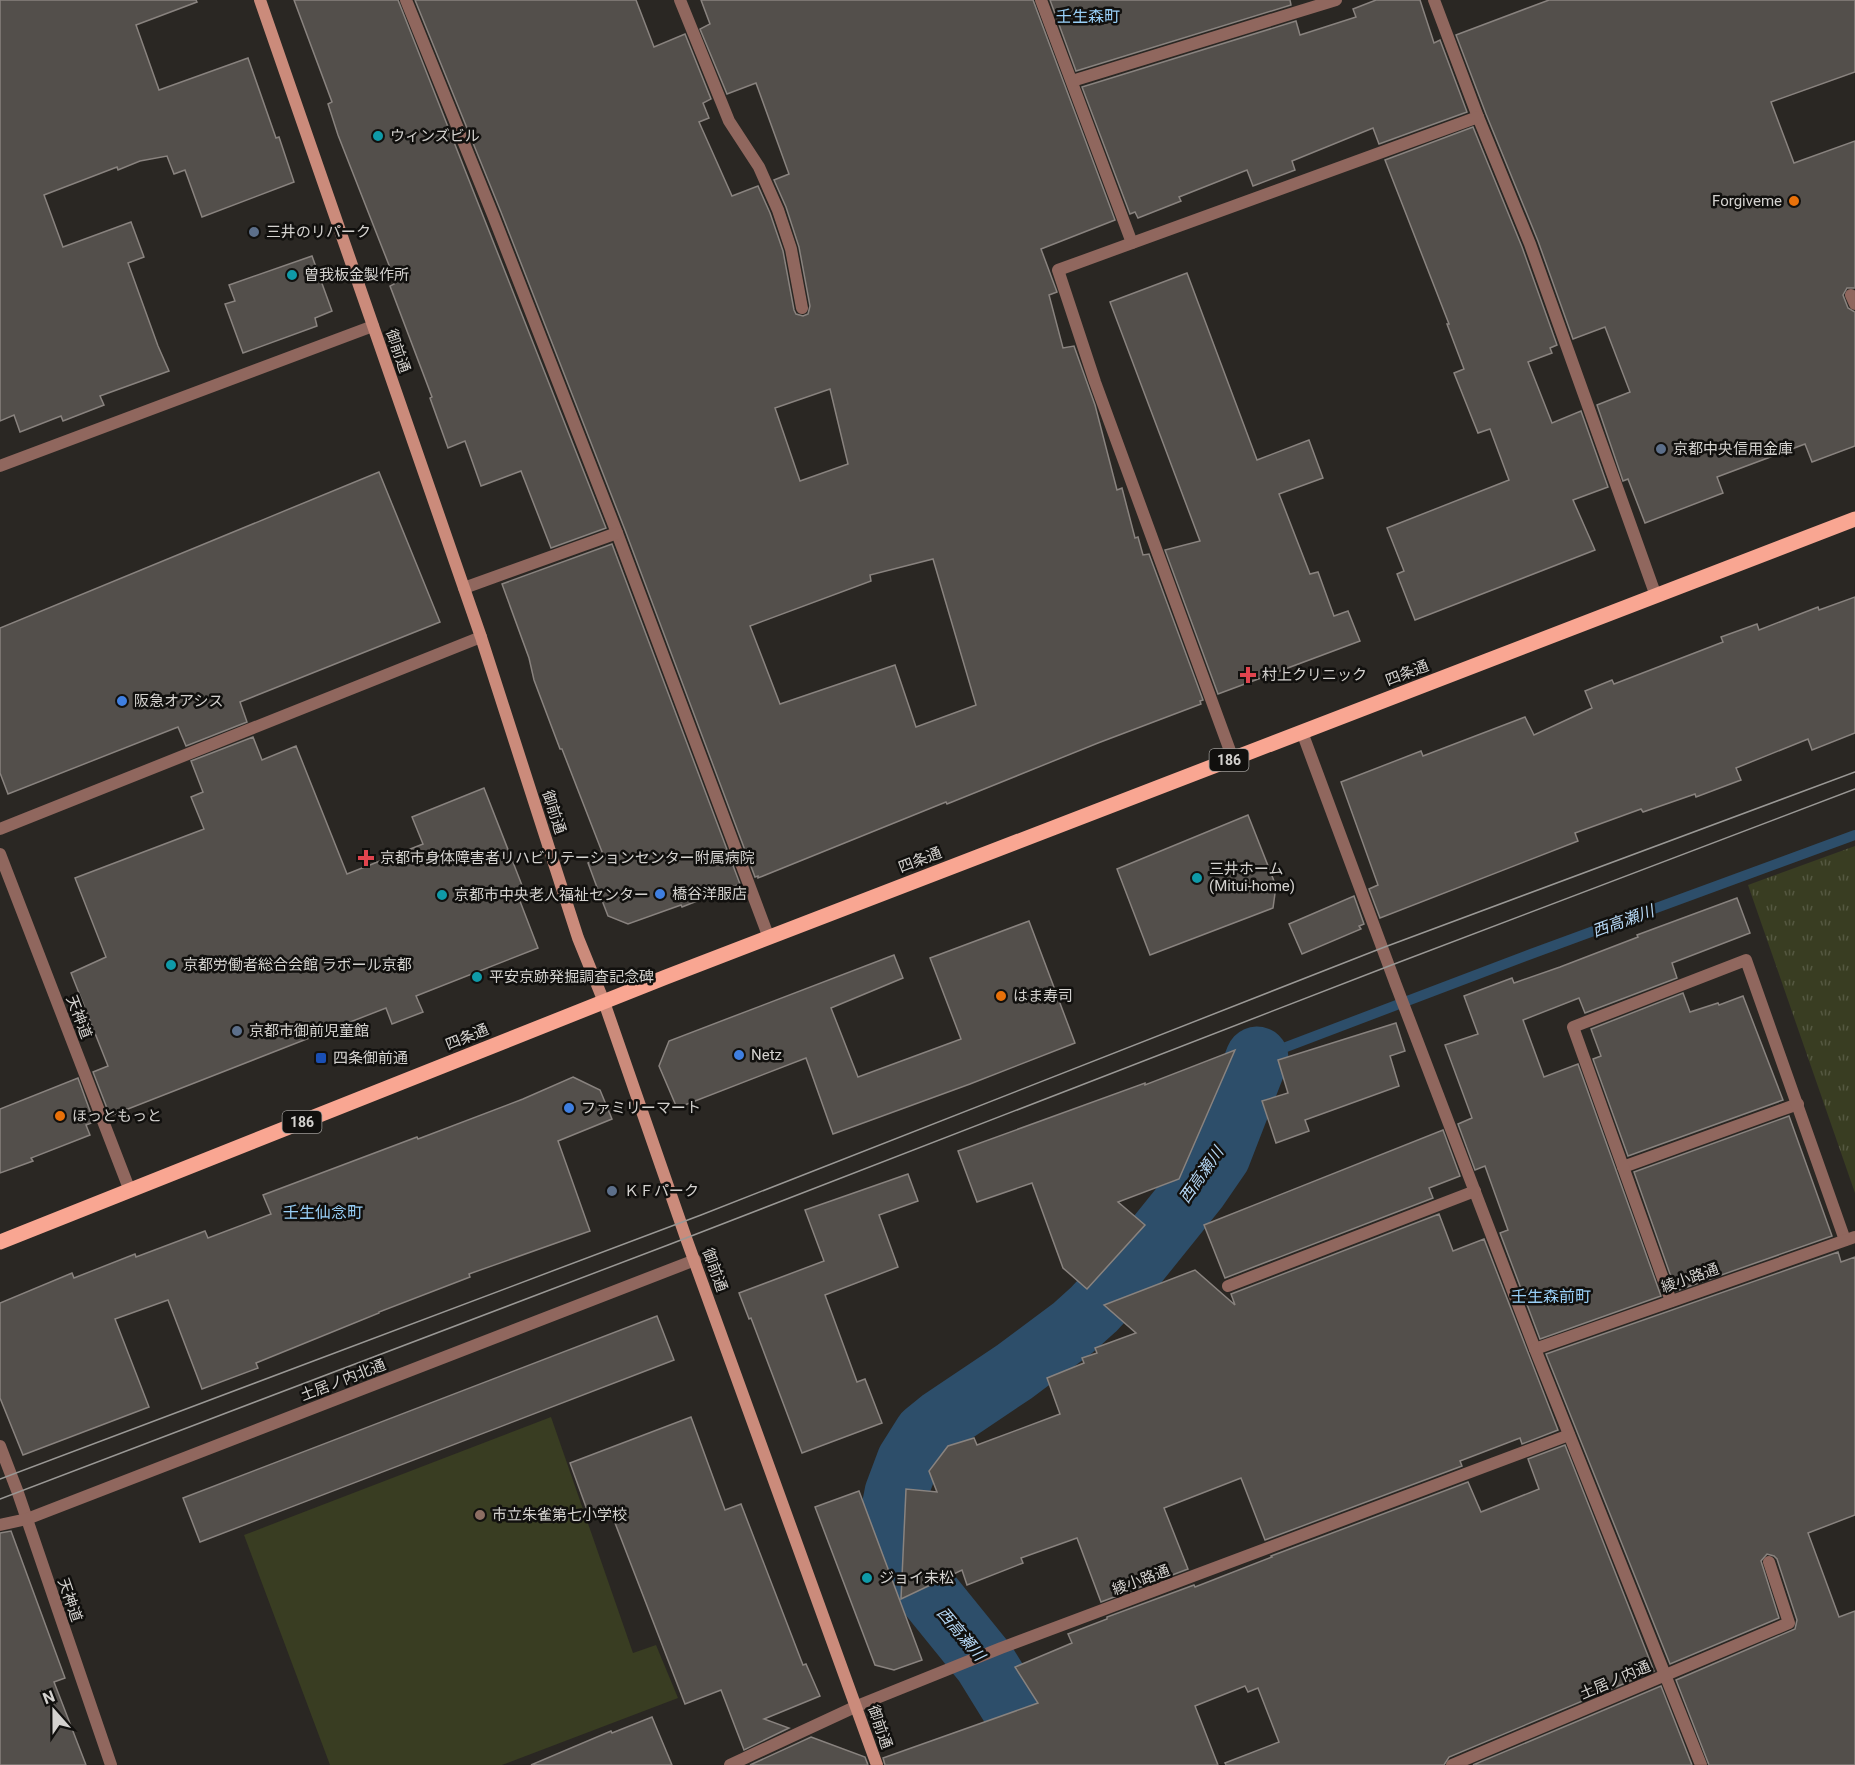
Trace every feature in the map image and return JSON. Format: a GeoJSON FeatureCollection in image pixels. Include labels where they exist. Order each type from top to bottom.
{"type":"FeatureCollection","features":[{"type":"Feature","properties":{"kind":"main road","name":"四条通"},"geometry":{"type":"LineString","coordinates":[[0,1242],[604,1002],[1855,519]]}},
{"type":"Feature","properties":{"kind":"street","name":"御前通"},"geometry":{"type":"LineString","coordinates":[[260,0],[481,637],[578,938],[604,1002],[878,1765]]}},
{"type":"Feature","properties":{"kind":"street"},"geometry":{"type":"LineString","coordinates":[[406,0],[617,533],[769,938]]}},
{"type":"Feature","properties":{"kind":"street"},"geometry":{"type":"LineString","coordinates":[[680,0],[729,121],[759,167],[778,210],[791,249],[802,308]]}},
{"type":"Feature","properties":{"kind":"street"},"geometry":{"type":"LineString","coordinates":[[1041,0],[1132,243]]}},
{"type":"Feature","properties":{"kind":"street"},"geometry":{"type":"LineString","coordinates":[[1072,81],[1335,0]]}},
{"type":"Feature","properties":{"kind":"street"},"geometry":{"type":"LineString","coordinates":[[1434,0],[1478,117],[1530,244],[1656,596]]}},
{"type":"Feature","properties":{"kind":"street"},"geometry":{"type":"LineString","coordinates":[[1233,759],[1095,382],[1058,270],[1478,117]]}},
{"type":"Feature","properties":{"kind":"street"},"geometry":{"type":"LineString","coordinates":[[0,466],[373,326]]}},
{"type":"Feature","properties":{"kind":"street"},"geometry":{"type":"LineString","coordinates":[[464,588],[617,533]]}},
{"type":"Feature","properties":{"kind":"street"},"geometry":{"type":"LineString","coordinates":[[0,830],[481,637]]}},
{"type":"Feature","properties":{"kind":"street"},"geometry":{"type":"LineString","coordinates":[[1302,732],[1535,1349],[1701,1765]]}},
{"type":"Feature","properties":{"kind":"street","name":"天神道"},"geometry":{"type":"LineString","coordinates":[[0,854],[130,1191]]}},
{"type":"Feature","properties":{"kind":"street"},"geometry":{"type":"LineString","coordinates":[[1671,1301],[1573,1027],[1746,960],[1850,1238]]}},
{"type":"Feature","properties":{"kind":"street"},"geometry":{"type":"LineString","coordinates":[[1623,1167],[1798,1104]]}},
{"type":"Feature","properties":{"kind":"street"},"geometry":{"type":"LineString","coordinates":[[1227,1286],[1475,1191]]}},
{"type":"Feature","properties":{"kind":"street","name":"綾小路通"},"geometry":{"type":"LineString","coordinates":[[1535,1349],[1850,1238]]}},
{"type":"Feature","properties":{"kind":"street","name":"土居ノ内北通"},"geometry":{"type":"LineString","coordinates":[[0,1526],[27,1519],[695,1260]]}},
{"type":"Feature","properties":{"kind":"street","name":"綾小路通"},"geometry":{"type":"LineString","coordinates":[[730,1765],[857,1706],[1000,1648],[1569,1434]]}},
{"type":"Feature","properties":{"kind":"street","name":"天神道"},"geometry":{"type":"LineString","coordinates":[[0,1446],[111,1765]]}},
{"type":"Feature","properties":{"kind":"street","name":"土居ノ内通"},"geometry":{"type":"LineString","coordinates":[[1452,1765],[1789,1623],[1769,1562]]}},
{"type":"Feature","properties":{"kind":"green space"},"geometry":{"type":"Polygon","coordinates":[[[1855,846],[1855,1193],[1748,885],[1855,846]]]}},
{"type":"Feature","properties":{"kind":"green space"},"geometry":{"type":"Polygon","coordinates":[[[551,1417],[633,1653],[656,1645],[678,1698],[502,1765],[330,1765],[244,1535],[551,1417]]]}},
{"type":"Feature","properties":{"kind":"building"},"geometry":{"type":"Polygon","coordinates":[[[0,0],[196,0],[197,2],[136,25],[159,90],[248,58],[294,182],[202,217],[185,170],[174,174],[167,156],[140,161],[118,170],[117,167],[44,195],[63,247],[131,222],[144,257],[128,263],[169,371],[100,396],[104,405],[63,421],[61,416],[20,432],[14,415],[0,421],[0,0]]]}},
{"type":"Feature","properties":{"kind":"building"},"geometry":{"type":"Polygon","coordinates":[[[294,0],[398,0],[606,528],[551,548],[521,471],[481,486],[465,441],[448,448],[430,398],[432,397],[390,286],[396,283],[338,135],[328,104],[332,102],[294,0]]]}},
{"type":"Feature","properties":{"kind":"building"},"geometry":{"type":"Polygon","coordinates":[[[415,0],[636,0],[654,47],[685,34],[711,99],[703,103],[709,118],[699,122],[732,196],[758,186],[783,251],[794,310],[796,314],[803,316],[808,314],[810,306],[799,247],[786,207],[774,180],[789,174],[756,83],[727,94],[700,29],[710,24],[701,0],[1033,0],[1115,220],[1041,249],[1057,292],[1049,295],[1063,348],[1074,346],[1095,405],[1117,490],[1122,488],[1135,538],[1138,537],[1143,555],[1149,554],[1203,700],[1200,701],[1201,704],[947,804],[946,802],[758,878],[758,876],[755,877],[625,530],[501,212],[415,0]],[[830,389],[775,408],[800,481],[848,464],[830,389]],[[933,559],[870,575],[871,581],[750,626],[780,704],[895,665],[916,727],[976,705],[933,559]]]}},
{"type":"Feature","properties":{"kind":"building"},"geometry":{"type":"Polygon","coordinates":[[[1050,0],[1290,0],[1291,5],[1076,71],[1050,0]]]}},
{"type":"Feature","properties":{"kind":"building"},"geometry":{"type":"Polygon","coordinates":[[[1376,0],[1420,0],[1434,43],[1440,40],[1467,112],[1379,144],[1373,128],[1292,161],[1295,170],[1253,186],[1247,170],[1179,197],[1181,201],[1138,218],[1135,212],[1130,214],[1082,87],[1296,21],[1300,35],[1356,17],[1353,9],[1376,0]]]}},
{"type":"Feature","properties":{"kind":"building"},"geometry":{"type":"Polygon","coordinates":[[[1549,0],[1855,0],[1855,72],[1771,102],[1794,163],[1855,141],[1855,288],[1847,288],[1843,295],[1848,308],[1855,312],[1855,446],[1812,462],[1805,444],[1717,477],[1723,493],[1645,523],[1628,479],[1623,481],[1597,405],[1630,392],[1605,327],[1573,339],[1538,241],[1456,35],[1549,0]]]}},
{"type":"Feature","properties":{"kind":"building"},"geometry":{"type":"Polygon","coordinates":[[[1473,127],[1522,247],[1557,345],[1550,348],[1552,353],[1528,362],[1552,423],[1581,411],[1608,487],[1573,500],[1595,550],[1415,620],[1397,574],[1404,571],[1387,528],[1509,480],[1490,429],[1478,433],[1454,373],[1464,369],[1447,324],[1449,324],[1385,160],[1473,127]]]}},
{"type":"Feature","properties":{"kind":"building"},"geometry":{"type":"Polygon","coordinates":[[[312,256],[332,311],[315,318],[317,326],[243,353],[225,304],[235,301],[229,285],[312,256]]]}},
{"type":"Feature","properties":{"kind":"building"},"geometry":{"type":"Polygon","coordinates":[[[1187,273],[1257,460],[1309,440],[1323,478],[1279,494],[1310,574],[1318,572],[1334,616],[1348,611],[1360,641],[1218,694],[1165,550],[1200,541],[1110,302],[1187,273]]]}},
{"type":"Feature","properties":{"kind":"building","name":"阪急オアシス"},"geometry":{"type":"Polygon","coordinates":[[[379,472],[440,622],[240,702],[247,722],[186,746],[178,727],[8,794],[0,773],[0,628],[379,472]]]}},
{"type":"Feature","properties":{"kind":"building"},"geometry":{"type":"Polygon","coordinates":[[[612,544],[740,884],[682,907],[681,905],[628,924],[608,916],[598,890],[588,863],[604,857],[534,680],[529,658],[502,584],[612,544]]]}},
{"type":"Feature","properties":{"kind":"building"},"geometry":{"type":"Polygon","coordinates":[[[1855,597],[1855,733],[1812,750],[1808,739],[1736,768],[1741,780],[1696,797],[1695,794],[1643,812],[1641,809],[1575,833],[1578,841],[1380,918],[1369,889],[1378,885],[1341,782],[1421,751],[1423,756],[1525,717],[1534,735],[1592,708],[1585,691],[1612,680],[1614,684],[1723,642],[1721,637],[1757,624],[1759,630],[1818,607],[1819,610],[1855,597]]]}},
{"type":"Feature","properties":{"kind":"building"},"geometry":{"type":"Polygon","coordinates":[[[253,737],[262,760],[296,746],[347,874],[423,844],[412,817],[484,788],[525,893],[518,896],[538,948],[416,996],[423,1012],[392,1024],[386,1008],[110,1116],[93,1072],[108,1066],[71,973],[106,957],[75,878],[204,829],[191,797],[203,792],[191,761],[253,737]]]}},
{"type":"Feature","properties":{"kind":"building","name":"三井ホーム (Mitui-home)"},"geometry":{"type":"Polygon","coordinates":[[[1248,815],[1276,886],[1273,908],[1150,955],[1117,869],[1248,815]]]}},
{"type":"Feature","properties":{"kind":"building"},"geometry":{"type":"Polygon","coordinates":[[[1354,896],[1364,924],[1359,926],[1361,929],[1302,954],[1289,924],[1354,896]]]}},
{"type":"Feature","properties":{"kind":"building"},"geometry":{"type":"Polygon","coordinates":[[[1737,898],[1750,933],[1672,963],[1677,978],[1585,1013],[1579,998],[1523,1020],[1544,1077],[1578,1064],[1661,1296],[1540,1339],[1500,1233],[1508,1230],[1485,1166],[1475,1170],[1458,1124],[1472,1118],[1445,1045],[1478,1034],[1464,996],[1512,978],[1514,983],[1560,967],[1638,937],[1637,935],[1737,898]]]}},
{"type":"Feature","properties":{"kind":"building"},"geometry":{"type":"Polygon","coordinates":[[[1029,921],[1075,1043],[833,1134],[806,1058],[677,1108],[659,1066],[669,1041],[894,955],[903,978],[831,1008],[858,1077],[961,1039],[930,958],[1029,921]]]}},
{"type":"Feature","properties":{"kind":"building"},"geometry":{"type":"Polygon","coordinates":[[[1683,993],[1690,1012],[1743,996],[1783,1100],[1628,1156],[1593,1059],[1601,1056],[1591,1029],[1683,993]]]}},
{"type":"Feature","properties":{"kind":"building"},"geometry":{"type":"Polygon","coordinates":[[[1396,1023],[1405,1051],[1390,1056],[1399,1086],[1305,1120],[1309,1131],[1276,1143],[1262,1101],[1288,1093],[1278,1060],[1396,1023]]]}},
{"type":"Feature","properties":{"kind":"building"},"geometry":{"type":"Polygon","coordinates":[[[1235,1050],[1179,1179],[1118,1202],[1145,1225],[1087,1289],[1063,1268],[1032,1183],[977,1202],[958,1151],[1145,1083],[1145,1085],[1235,1050]]]}},
{"type":"Feature","properties":{"kind":"building"},"geometry":{"type":"Polygon","coordinates":[[[573,1077],[600,1090],[612,1119],[558,1141],[590,1231],[469,1274],[470,1277],[256,1363],[258,1368],[202,1389],[168,1300],[115,1319],[149,1407],[23,1455],[0,1398],[0,1303],[72,1273],[74,1278],[135,1254],[136,1257],[205,1231],[208,1238],[271,1214],[263,1195],[417,1137],[418,1139],[523,1099],[573,1077]]]}},
{"type":"Feature","properties":{"kind":"building"},"geometry":{"type":"Polygon","coordinates":[[[78,1078],[94,1122],[86,1125],[90,1135],[0,1173],[0,1109],[78,1078]]]}},
{"type":"Feature","properties":{"kind":"building"},"geometry":{"type":"Polygon","coordinates":[[[1789,1116],[1832,1236],[1676,1291],[1634,1172],[1789,1116]]]}},
{"type":"Feature","properties":{"kind":"building"},"geometry":{"type":"Polygon","coordinates":[[[1443,1130],[1460,1176],[1429,1188],[1433,1198],[1225,1278],[1204,1225],[1443,1130]]]}},
{"type":"Feature","properties":{"kind":"building"},"geometry":{"type":"Polygon","coordinates":[[[908,1174],[918,1201],[879,1215],[898,1267],[825,1295],[857,1382],[865,1379],[882,1423],[802,1453],[751,1318],[749,1319],[739,1293],[824,1261],[805,1210],[908,1174]]]}},
{"type":"Feature","properties":{"kind":"building"},"geometry":{"type":"Polygon","coordinates":[[[1439,1214],[1453,1251],[1484,1239],[1558,1430],[1522,1444],[1520,1438],[1460,1461],[1462,1466],[1265,1540],[1241,1478],[1164,1508],[1188,1569],[1101,1602],[1077,1538],[1021,1558],[1023,1563],[967,1585],[962,1570],[901,1599],[906,1489],[937,1492],[929,1471],[948,1446],[974,1438],[977,1445],[1060,1414],[1047,1378],[1084,1363],[1082,1358],[1097,1353],[1095,1348],[1136,1333],[1104,1305],[1195,1270],[1235,1305],[1231,1294],[1439,1214]]]}},
{"type":"Feature","properties":{"kind":"building"},"geometry":{"type":"Polygon","coordinates":[[[1838,1252],[1841,1262],[1855,1257],[1855,1515],[1808,1533],[1839,1617],[1855,1611],[1855,1765],[1709,1765],[1676,1680],[1795,1629],[1797,1620],[1777,1559],[1767,1554],[1761,1561],[1779,1618],[1670,1664],[1546,1354],[1838,1252]]]}},
{"type":"Feature","properties":{"kind":"building"},"geometry":{"type":"Polygon","coordinates":[[[657,1316],[674,1360],[200,1542],[183,1498],[657,1316]]]}},
{"type":"Feature","properties":{"kind":"building"},"geometry":{"type":"Polygon","coordinates":[[[691,1417],[725,1510],[741,1504],[803,1665],[806,1664],[820,1696],[764,1719],[789,1728],[744,1750],[721,1690],[685,1704],[610,1510],[590,1518],[570,1463],[691,1417]]]}},
{"type":"Feature","properties":{"kind":"building"},"geometry":{"type":"Polygon","coordinates":[[[1565,1445],[1654,1671],[1449,1757],[1444,1765],[1226,1765],[1225,1763],[1279,1742],[1258,1688],[1248,1692],[1245,1686],[1195,1706],[1218,1765],[885,1765],[883,1758],[1038,1703],[1015,1667],[1072,1643],[1068,1634],[1107,1619],[1107,1617],[1194,1585],[1195,1587],[1468,1482],[1481,1512],[1539,1489],[1528,1459],[1565,1445]]]}},
{"type":"Feature","properties":{"kind":"building","name":"ジョイ未松"},"geometry":{"type":"Polygon","coordinates":[[[859,1491],[922,1660],[894,1670],[875,1665],[815,1507],[859,1491]]]}},
{"type":"Feature","properties":{"kind":"building"},"geometry":{"type":"Polygon","coordinates":[[[11,1531],[65,1678],[54,1682],[86,1765],[0,1765],[0,1533],[11,1531]]]}},
{"type":"Feature","properties":{"kind":"building"},"geometry":{"type":"Polygon","coordinates":[[[1661,1686],[1692,1765],[1473,1765],[1661,1686]]]}},
{"type":"Feature","properties":{"kind":"building"},"geometry":{"type":"Polygon","coordinates":[[[652,1717],[672,1765],[531,1765],[611,1731],[612,1733],[652,1717]]]}},
{"type":"Feature","properties":{"kind":"building"},"geometry":{"type":"Polygon","coordinates":[[[811,1737],[865,1757],[868,1765],[750,1765],[811,1737]]]}},
{"type":"Feature","properties":{"kind":"waterway","name":"西高瀬川"},"geometry":{"type":"LineString","coordinates":[[1257,1058],[1855,835]]}},
{"type":"Feature","properties":{"kind":"waterway","name":"西高瀬川"},"geometry":{"type":"LineString","coordinates":[[1048,1765],[985,1663],[904,1563],[893,1536],[891,1519],[896,1493],[908,1461],[925,1434],[1073,1328],[1135,1265],[1197,1188],[1219,1156],[1257,1058]]}},
{"type":"Feature","properties":{"kind":"tram line"},"geometry":{"type":"LineString","coordinates":[[0,1479],[701,1215],[1382,948],[1855,772]]}},
{"type":"Feature","properties":{"kind":"tram line"},"geometry":{"type":"LineString","coordinates":[[0,1499],[1855,789]]}},
{"type":"Feature","properties":{"kind":"place","name":"ウィンズビル"},"geometry":{"type":"Point","coordinates":[378,136]}},
{"type":"Feature","properties":{"kind":"place","name":"Forgiveme"},"geometry":{"type":"Point","coordinates":[1794,201]}},
{"type":"Feature","properties":{"kind":"place","name":"三井のリパーク"},"geometry":{"type":"Point","coordinates":[254,232]}},
{"type":"Feature","properties":{"kind":"place","name":"曽我板金製作所"},"geometry":{"type":"Point","coordinates":[292,275]}},
{"type":"Feature","properties":{"kind":"place","name":"京都中央信用金庫"},"geometry":{"type":"Point","coordinates":[1661,449]}},
{"type":"Feature","properties":{"kind":"place","name":"村上クリニック"},"geometry":{"type":"Point","coordinates":[1248,675]}},
{"type":"Feature","properties":{"kind":"place","name":"阪急オアシス"},"geometry":{"type":"Point","coordinates":[122,701]}},
{"type":"Feature","properties":{"kind":"place","name":"京都市身体障害者リハビリテーションセンター附属病院"},"geometry":{"type":"Point","coordinates":[366,858]}},
{"type":"Feature","properties":{"kind":"place","name":"三井ホーム (Mitui-home)"},"geometry":{"type":"Point","coordinates":[1197,878]}},
{"type":"Feature","properties":{"kind":"place","name":"橋谷洋服店"},"geometry":{"type":"Point","coordinates":[660,894]}},
{"type":"Feature","properties":{"kind":"place","name":"京都市中央老人福祉センター"},"geometry":{"type":"Point","coordinates":[442,895]}},
{"type":"Feature","properties":{"kind":"place","name":"京都労働者総合会館 ラボール京都"},"geometry":{"type":"Point","coordinates":[171,965]}},
{"type":"Feature","properties":{"kind":"place","name":"平安京跡発掘調査記念碑"},"geometry":{"type":"Point","coordinates":[477,977]}},
{"type":"Feature","properties":{"kind":"place","name":"はま寿司"},"geometry":{"type":"Point","coordinates":[1001,996]}},
{"type":"Feature","properties":{"kind":"place","name":"京都市御前児童館"},"geometry":{"type":"Point","coordinates":[237,1031]}},
{"type":"Feature","properties":{"kind":"place","name":"Netz"},"geometry":{"type":"Point","coordinates":[739,1055]}},
{"type":"Feature","properties":{"kind":"place","name":"四条御前通"},"geometry":{"type":"Point","coordinates":[321,1058]}},
{"type":"Feature","properties":{"kind":"place","name":"ファミリーマート"},"geometry":{"type":"Point","coordinates":[569,1108]}},
{"type":"Feature","properties":{"kind":"place","name":"ほっともっと"},"geometry":{"type":"Point","coordinates":[60,1116]}},
{"type":"Feature","properties":{"kind":"place","name":"ＫＦパーク"},"geometry":{"type":"Point","coordinates":[612,1191]}},
{"type":"Feature","properties":{"kind":"place","name":"市立朱雀第七小学校"},"geometry":{"type":"Point","coordinates":[480,1515]}},
{"type":"Feature","properties":{"kind":"place","name":"ジョイ未松"},"geometry":{"type":"Point","coordinates":[867,1578]}},
{"type":"Feature","properties":{"kind":"district","name":"壬生森町"},"geometry":{"type":"Point","coordinates":[1088,16]}},
{"type":"Feature","properties":{"kind":"district","name":"壬生仙念町"},"geometry":{"type":"Point","coordinates":[323,1212]}},
{"type":"Feature","properties":{"kind":"district","name":"壬生森前町"},"geometry":{"type":"Point","coordinates":[1551,1296]}}]}
